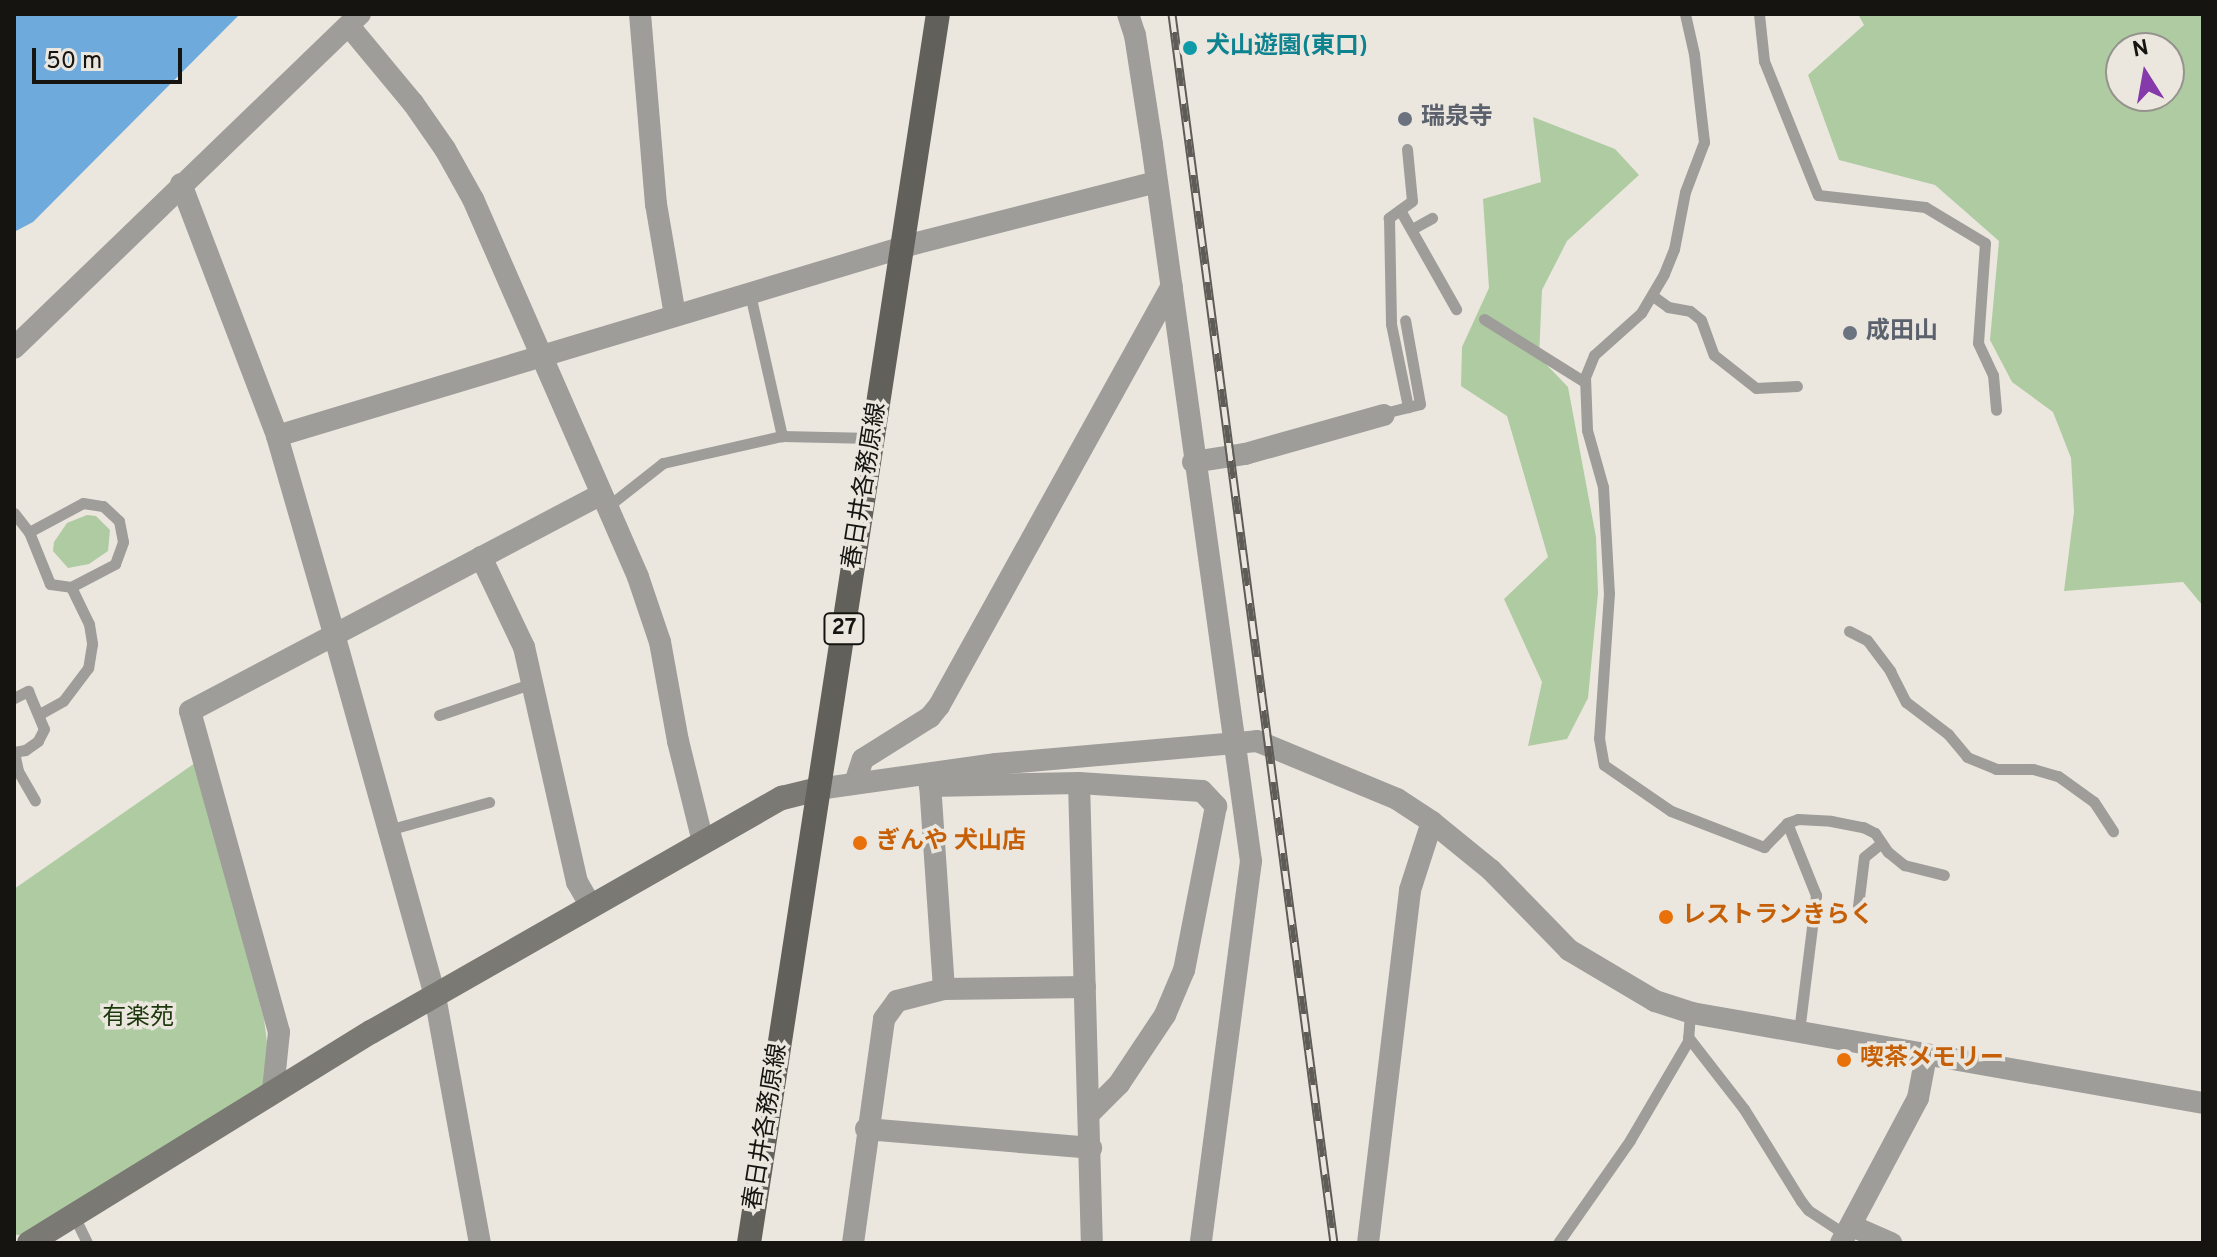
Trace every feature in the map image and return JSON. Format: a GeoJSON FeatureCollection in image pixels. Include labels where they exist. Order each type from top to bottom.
{"type":"FeatureCollection","features":[{"type":"Feature","properties":{"kind":"main road","name":"春日井各務原線"},"geometry":{"type":"LineString","coordinates":[[749,1243],[938,14]]}},
{"type":"Feature","properties":{"kind":"street"},"geometry":{"type":"LineString","coordinates":[[640,14],[656,204],[675,315]]}},
{"type":"Feature","properties":{"kind":"street"},"geometry":{"type":"LineString","coordinates":[[1128,14],[1135,35],[1172,286],[1193,462],[1251,861],[1201,1243]]}},
{"type":"Feature","properties":{"kind":"street"},"geometry":{"type":"LineString","coordinates":[[14,348],[354,20],[445,149],[473,199],[638,577],[660,642],[678,741],[703,842]]}},
{"type":"Feature","properties":{"kind":"street"},"geometry":{"type":"LineString","coordinates":[[277,436],[917,243],[1156,182]]}},
{"type":"Feature","properties":{"kind":"street"},"geometry":{"type":"LineString","coordinates":[[181,184],[277,436],[334,634],[435,996],[480,1243]]}},
{"type":"Feature","properties":{"kind":"street"},"geometry":{"type":"LineString","coordinates":[[855,783],[863,759],[930,717],[939,706],[1172,286]]}},
{"type":"Feature","properties":{"kind":"street"},"geometry":{"type":"LineString","coordinates":[[1193,462],[1245,454],[1384,414]]}},
{"type":"Feature","properties":{"kind":"street"},"geometry":{"type":"LineString","coordinates":[[273,1090],[279,1032],[190,711],[481,557],[604,500]]}},
{"type":"Feature","properties":{"kind":"street"},"geometry":{"type":"LineString","coordinates":[[481,557],[524,647],[577,882],[591,906]]}},
{"type":"Feature","properties":{"kind":"street"},"geometry":{"type":"LineString","coordinates":[[29,1243],[273,1090],[782,798],[855,783],[928,779],[1257,741],[1397,799],[1432,822],[1491,870],[1569,950],[1645,996],[1690,1013],[2203,1103]]}},
{"type":"Feature","properties":{"kind":"street"},"geometry":{"type":"LineString","coordinates":[[928,779],[1079,783],[1202,791],[1216,806],[1184,970],[1165,1015],[1119,1084],[1090,1113]]}},
{"type":"Feature","properties":{"kind":"street"},"geometry":{"type":"LineString","coordinates":[[928,779],[944,989]]}},
{"type":"Feature","properties":{"kind":"street"},"geometry":{"type":"LineString","coordinates":[[1079,783],[1092,1243]]}},
{"type":"Feature","properties":{"kind":"street"},"geometry":{"type":"LineString","coordinates":[[1368,1243],[1410,890],[1432,822]]}},
{"type":"Feature","properties":{"kind":"street"},"geometry":{"type":"LineString","coordinates":[[853,1243],[866,1129],[884,1019],[897,1001],[944,989],[1085,987]]}},
{"type":"Feature","properties":{"kind":"street"},"geometry":{"type":"LineString","coordinates":[[1891,1243],[1846,1234],[1918,1098],[1926,1056]]}},
{"type":"Feature","properties":{"kind":"street"},"geometry":{"type":"LineString","coordinates":[[866,1129],[1091,1148]]}},
{"type":"Feature","properties":{"kind":"lane"},"geometry":{"type":"LineString","coordinates":[[1685,14],[1694,54],[1704,142],[1685,192],[1674,249],[1653,296],[1625,328],[1594,355],[1585,382],[1587,430],[1603,487],[1609,593],[1599,738],[1604,765],[1671,811],[1764,847],[1787,823],[1798,819],[1863,827],[1875,833],[1904,865],[1944,875]]}},
{"type":"Feature","properties":{"kind":"lane"},"geometry":{"type":"LineString","coordinates":[[1759,14],[1764,61],[1818,195],[1925,207],[1985,243],[1978,343],[1993,375],[1996,410]]}},
{"type":"Feature","properties":{"kind":"lane"},"geometry":{"type":"LineString","coordinates":[[1407,149],[1412,201],[1389,218],[1391,324],[1408,407]]}},
{"type":"Feature","properties":{"kind":"lane"},"geometry":{"type":"LineString","coordinates":[[1400,210],[1456,309]]}},
{"type":"Feature","properties":{"kind":"lane"},"geometry":{"type":"LineString","coordinates":[[1412,229],[1432,218]]}},
{"type":"Feature","properties":{"kind":"lane"},"geometry":{"type":"LineString","coordinates":[[750,294],[782,436]]}},
{"type":"Feature","properties":{"kind":"lane"},"geometry":{"type":"LineString","coordinates":[[1653,296],[1668,307],[1690,311],[1701,320],[1714,355],[1756,388],[1797,386]]}},
{"type":"Feature","properties":{"kind":"lane"},"geometry":{"type":"LineString","coordinates":[[1484,319],[1585,382]]}},
{"type":"Feature","properties":{"kind":"lane"},"geometry":{"type":"LineString","coordinates":[[1384,414],[1420,404],[1405,320]]}},
{"type":"Feature","properties":{"kind":"lane"},"geometry":{"type":"LineString","coordinates":[[604,500],[663,463],[782,436],[873,438]]}},
{"type":"Feature","properties":{"kind":"lane"},"geometry":{"type":"LineString","coordinates":[[14,513],[29,532],[50,584],[71,587],[115,564],[123,542],[119,521],[103,506],[83,503],[29,532]]}},
{"type":"Feature","properties":{"kind":"lane"},"geometry":{"type":"LineString","coordinates":[[40,714],[63,701],[88,668],[92,644],[89,624],[71,587]]}},
{"type":"Feature","properties":{"kind":"lane"},"geometry":{"type":"LineString","coordinates":[[1849,631],[1867,640],[1890,671],[1906,702],[1948,734],[1967,757],[1996,769],[2033,769],[2058,776],[2094,802],[2113,831]]}},
{"type":"Feature","properties":{"kind":"lane"},"geometry":{"type":"LineString","coordinates":[[439,715],[533,683]]}},
{"type":"Feature","properties":{"kind":"lane"},"geometry":{"type":"LineString","coordinates":[[14,698],[28,691],[44,729],[38,741],[25,750],[14,752],[18,771],[35,801]]}},
{"type":"Feature","properties":{"kind":"lane"},"geometry":{"type":"LineString","coordinates":[[388,830],[489,802]]}},
{"type":"Feature","properties":{"kind":"lane"},"geometry":{"type":"LineString","coordinates":[[1787,823],[1816,895],[1799,1031]]}},
{"type":"Feature","properties":{"kind":"lane"},"geometry":{"type":"LineString","coordinates":[[1858,906],[1864,857],[1881,843]]}},
{"type":"Feature","properties":{"kind":"lane"},"geometry":{"type":"LineString","coordinates":[[1558,1243],[1630,1140],[1688,1037],[1690,1013]]}},
{"type":"Feature","properties":{"kind":"lane"},"geometry":{"type":"LineString","coordinates":[[1688,1037],[1744,1109],[1808,1210],[1846,1234]]}},
{"type":"Feature","properties":{"kind":"lane"},"geometry":{"type":"LineString","coordinates":[[73,1215],[87,1243]]}},
{"type":"Feature","properties":{"kind":"green space"},"geometry":{"type":"Polygon","coordinates":[[[1858,14],[2203,14],[2203,606],[2183,582],[2064,591],[2074,512],[2071,458],[2053,412],[2012,382],[1990,340],[1999,241],[1935,185],[1839,160],[1808,75],[1864,25],[1858,14]]]}},
{"type":"Feature","properties":{"kind":"green space"},"geometry":{"type":"Polygon","coordinates":[[[1533,117],[1615,149],[1639,175],[1567,241],[1542,290],[1539,357],[1568,387],[1596,537],[1598,593],[1588,698],[1567,739],[1528,746],[1542,682],[1504,599],[1548,557],[1507,416],[1461,386],[1462,347],[1489,288],[1483,199],[1541,182],[1533,117]]]}},
{"type":"Feature","properties":{"kind":"green space"},"geometry":{"type":"Polygon","coordinates":[[[87,515],[96,516],[110,530],[108,551],[89,564],[68,568],[53,551],[54,542],[67,523],[87,515]]]}},
{"type":"Feature","properties":{"kind":"green space","name":"有楽苑"},"geometry":{"type":"Polygon","coordinates":[[[195,763],[264,1019],[269,1058],[263,1089],[27,1237],[14,1234],[14,889],[195,763]]]}},
{"type":"Feature","properties":{"kind":"water"},"geometry":{"type":"Polygon","coordinates":[[[14,14],[240,14],[33,222],[14,232],[14,14]]]}},
{"type":"Feature","properties":{"kind":"railway"},"geometry":{"type":"LineString","coordinates":[[1172,14],[1334,1243]]}},
{"type":"Feature","properties":{"kind":"place","name":"犬山遊園(東口)"},"geometry":{"type":"Point","coordinates":[1190,48]}},
{"type":"Feature","properties":{"kind":"place","name":"瑞泉寺"},"geometry":{"type":"Point","coordinates":[1405,119]}},
{"type":"Feature","properties":{"kind":"place","name":"成田山"},"geometry":{"type":"Point","coordinates":[1850,333]}},
{"type":"Feature","properties":{"kind":"place","name":"ぎんや 犬山店"},"geometry":{"type":"Point","coordinates":[860,843]}},
{"type":"Feature","properties":{"kind":"place","name":"レストランきらく"},"geometry":{"type":"Point","coordinates":[1666,917]}},
{"type":"Feature","properties":{"kind":"place","name":"喫茶メモリー"},"geometry":{"type":"Point","coordinates":[1844,1060]}}]}
